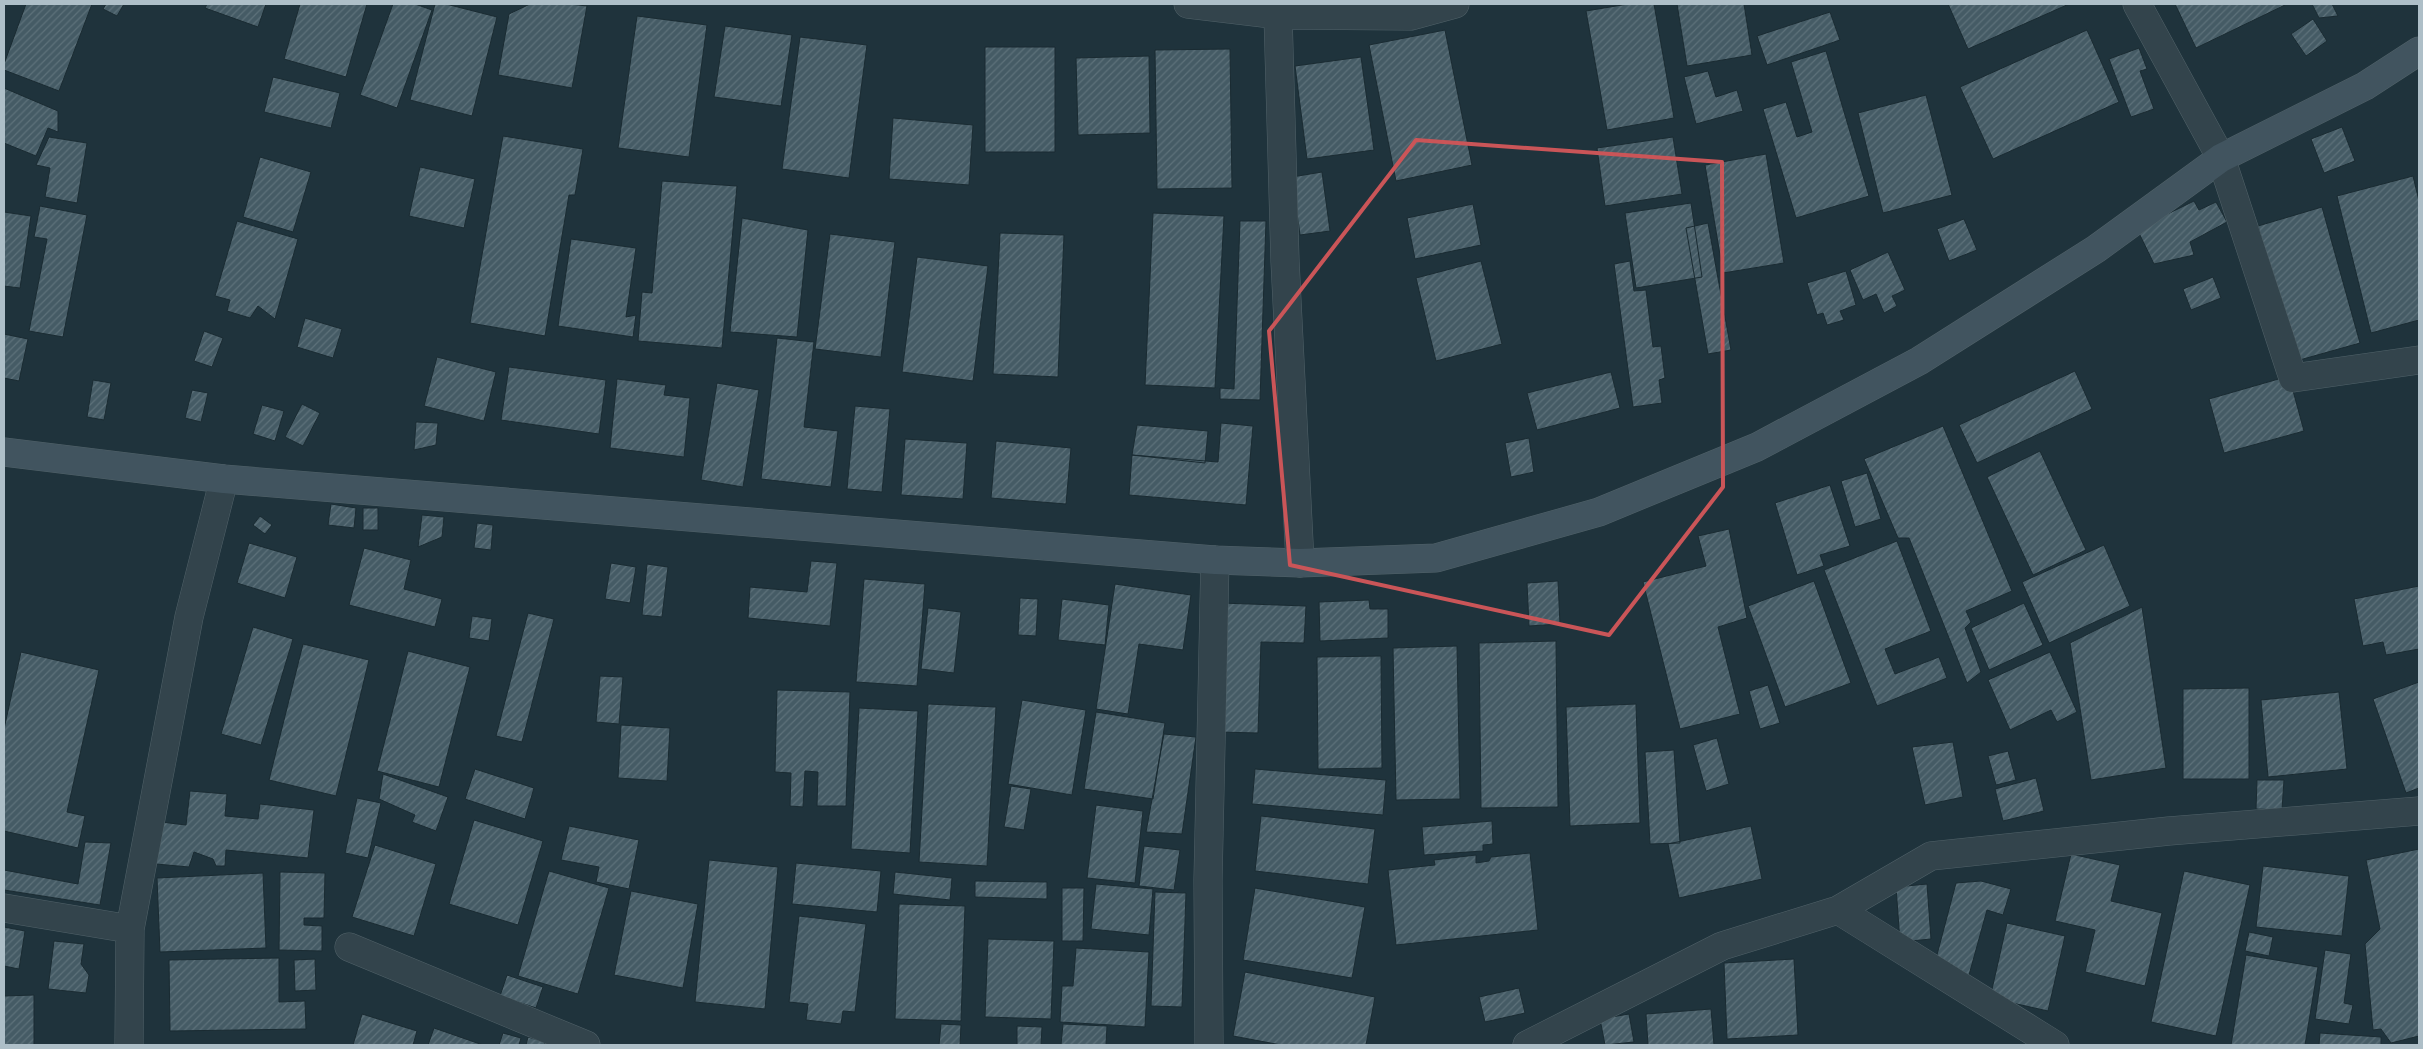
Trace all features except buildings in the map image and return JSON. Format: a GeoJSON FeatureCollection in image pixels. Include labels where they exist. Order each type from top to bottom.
{"type":"FeatureCollection","features":[{"type":"Feature","properties":{"kind":"street"},"geometry":{"type":"LineString","coordinates":[[1188,4],[1411,16],[1455,4]]}},
{"type":"Feature","properties":{"kind":"street"},"geometry":{"type":"LineString","coordinates":[[2137,4],[2222,158],[2293,378],[2419,360]]}},
{"type":"Feature","properties":{"kind":"street"},"geometry":{"type":"LineString","coordinates":[[1279,9],[1286,270],[1300,563]]}},
{"type":"Feature","properties":{"kind":"street"},"geometry":{"type":"LineString","coordinates":[[4,452],[224,479],[1215,560],[1300,563],[1436,558],[1599,512],[1757,447],[1919,361],[2096,249],[2222,158],[2365,86],[2419,51]]}},
{"type":"Feature","properties":{"kind":"street"},"geometry":{"type":"LineString","coordinates":[[129,1045],[130,928],[189,617],[224,479]]}},
{"type":"Feature","properties":{"kind":"street"},"geometry":{"type":"LineString","coordinates":[[1208,1045],[1208,870],[1215,560]]}},
{"type":"Feature","properties":{"kind":"street"},"geometry":{"type":"LineString","coordinates":[[1527,1045],[1722,946],[1838,910],[1931,856],[2169,830],[2419,811]]}},
{"type":"Feature","properties":{"kind":"street"},"geometry":{"type":"LineString","coordinates":[[4,908],[130,928]]}},
{"type":"Feature","properties":{"kind":"street"},"geometry":{"type":"LineString","coordinates":[[1838,910],[2055,1045]]}},
{"type":"Feature","properties":{"kind":"street"},"geometry":{"type":"LineString","coordinates":[[349,946],[586,1045]]}},
{"type":"Feature","properties":{"kind":"highlighted area"},"geometry":{"type":"Polygon","coordinates":[[[1416,140],[1722,162],[1723,487],[1609,635],[1290,565],[1269,331],[1416,140]]]}}]}
